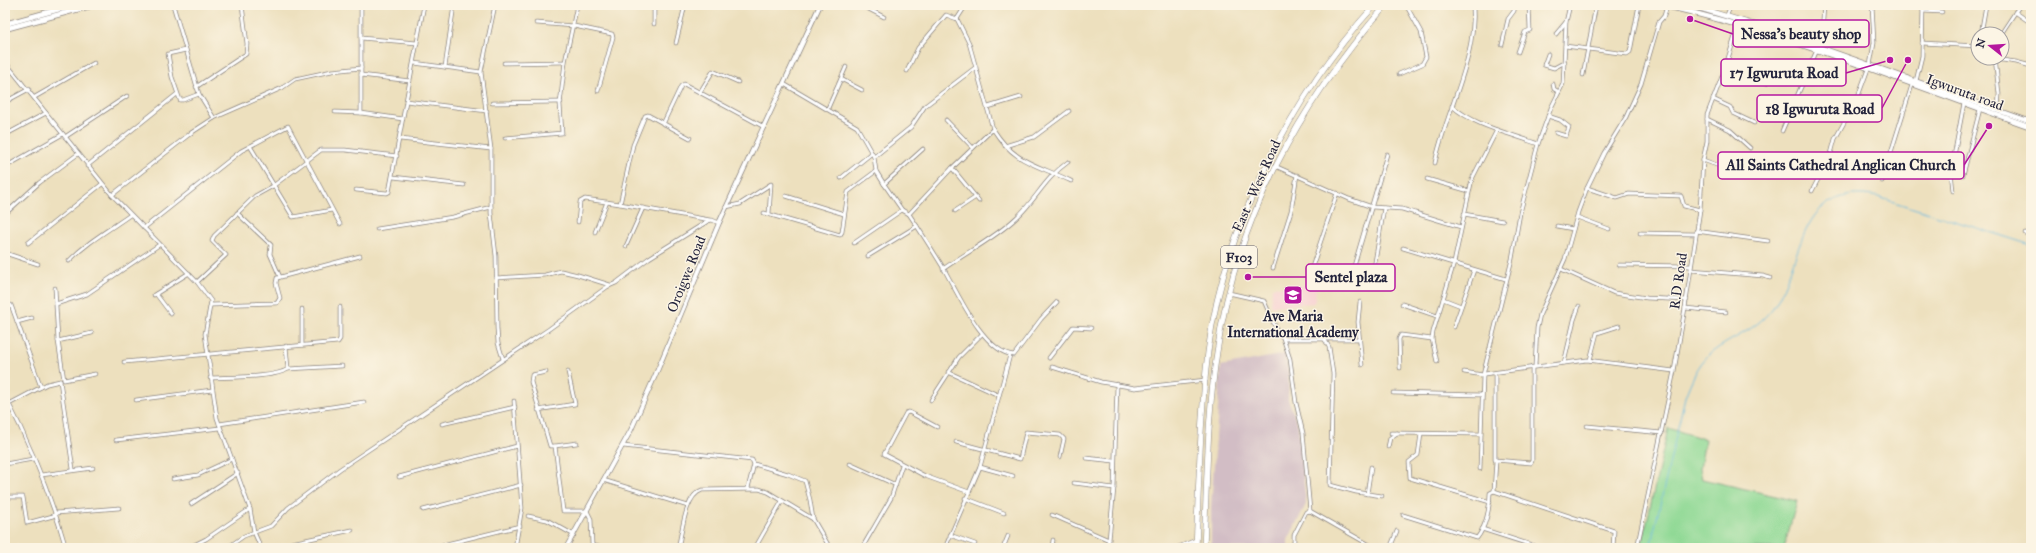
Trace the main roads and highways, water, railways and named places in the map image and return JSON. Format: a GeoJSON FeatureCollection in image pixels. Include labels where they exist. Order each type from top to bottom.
{"type":"FeatureCollection","features":[{"type":"Feature","properties":{"kind":"main road"},"geometry":{"type":"LineString","coordinates":[[5,24],[74,5]]}},
{"type":"Feature","properties":{"kind":"main road"},"geometry":{"type":"LineString","coordinates":[[5,29],[94,5]]}},
{"type":"Feature","properties":{"kind":"main road","name":"East - West Road"},"geometry":{"type":"LineString","coordinates":[[1196,548],[1208,351],[1220,291],[1234,244],[1256,187],[1295,114],[1332,59],[1375,5]]}},
{"type":"Feature","properties":{"kind":"main road","name":"East - West Road"},"geometry":{"type":"LineString","coordinates":[[1204,548],[1211,398],[1217,352],[1229,293],[1252,219],[1275,166],[1304,114],[1338,63],[1386,5]]}},
{"type":"Feature","properties":{"kind":"main road","name":"Igwuruta road"},"geometry":{"type":"LineString","coordinates":[[1689,5],[1727,15],[1740,22]]}},
{"type":"Feature","properties":{"kind":"main road","name":"Igwuruta road"},"geometry":{"type":"LineString","coordinates":[[1665,6],[1740,22],[2031,122]]}},
{"type":"Feature","properties":{"kind":"main road"},"geometry":{"type":"LineString","coordinates":[[1332,59],[1338,63]]}},
{"type":"Feature","properties":{"kind":"main road","name":"Igwuruta road"},"geometry":{"type":"LineString","coordinates":[[1914,83],[2031,127]]}},
{"type":"Feature","properties":{"kind":"waterway"},"geometry":{"type":"LineString","coordinates":[[1650,548],[1685,397],[1695,373],[1706,357],[1719,347],[1751,329],[1772,309],[1785,284],[1808,227],[1815,215],[1824,206],[1843,197],[1857,195],[1878,197],[2031,245]]}},
{"type":"Feature","properties":{"kind":"place","name":"Nessa’s beauty shop"},"geometry":{"type":"Point","coordinates":[1690,19]}},
{"type":"Feature","properties":{"kind":"place","name":"17 Igwuruta Road"},"geometry":{"type":"Point","coordinates":[1890,60]}},
{"type":"Feature","properties":{"kind":"place","name":"18 Igwuruta Road"},"geometry":{"type":"Point","coordinates":[1908,60]}},
{"type":"Feature","properties":{"kind":"place","name":"All Saints Cathedral Anglican Church"},"geometry":{"type":"Point","coordinates":[1989,126]}},
{"type":"Feature","properties":{"kind":"place","name":"Sentel plaza"},"geometry":{"type":"Point","coordinates":[1248,277]}},
{"type":"Feature","properties":{"kind":"place","name":"Ave Maria International Academy"},"geometry":{"type":"Point","coordinates":[1293,295]}}]}
